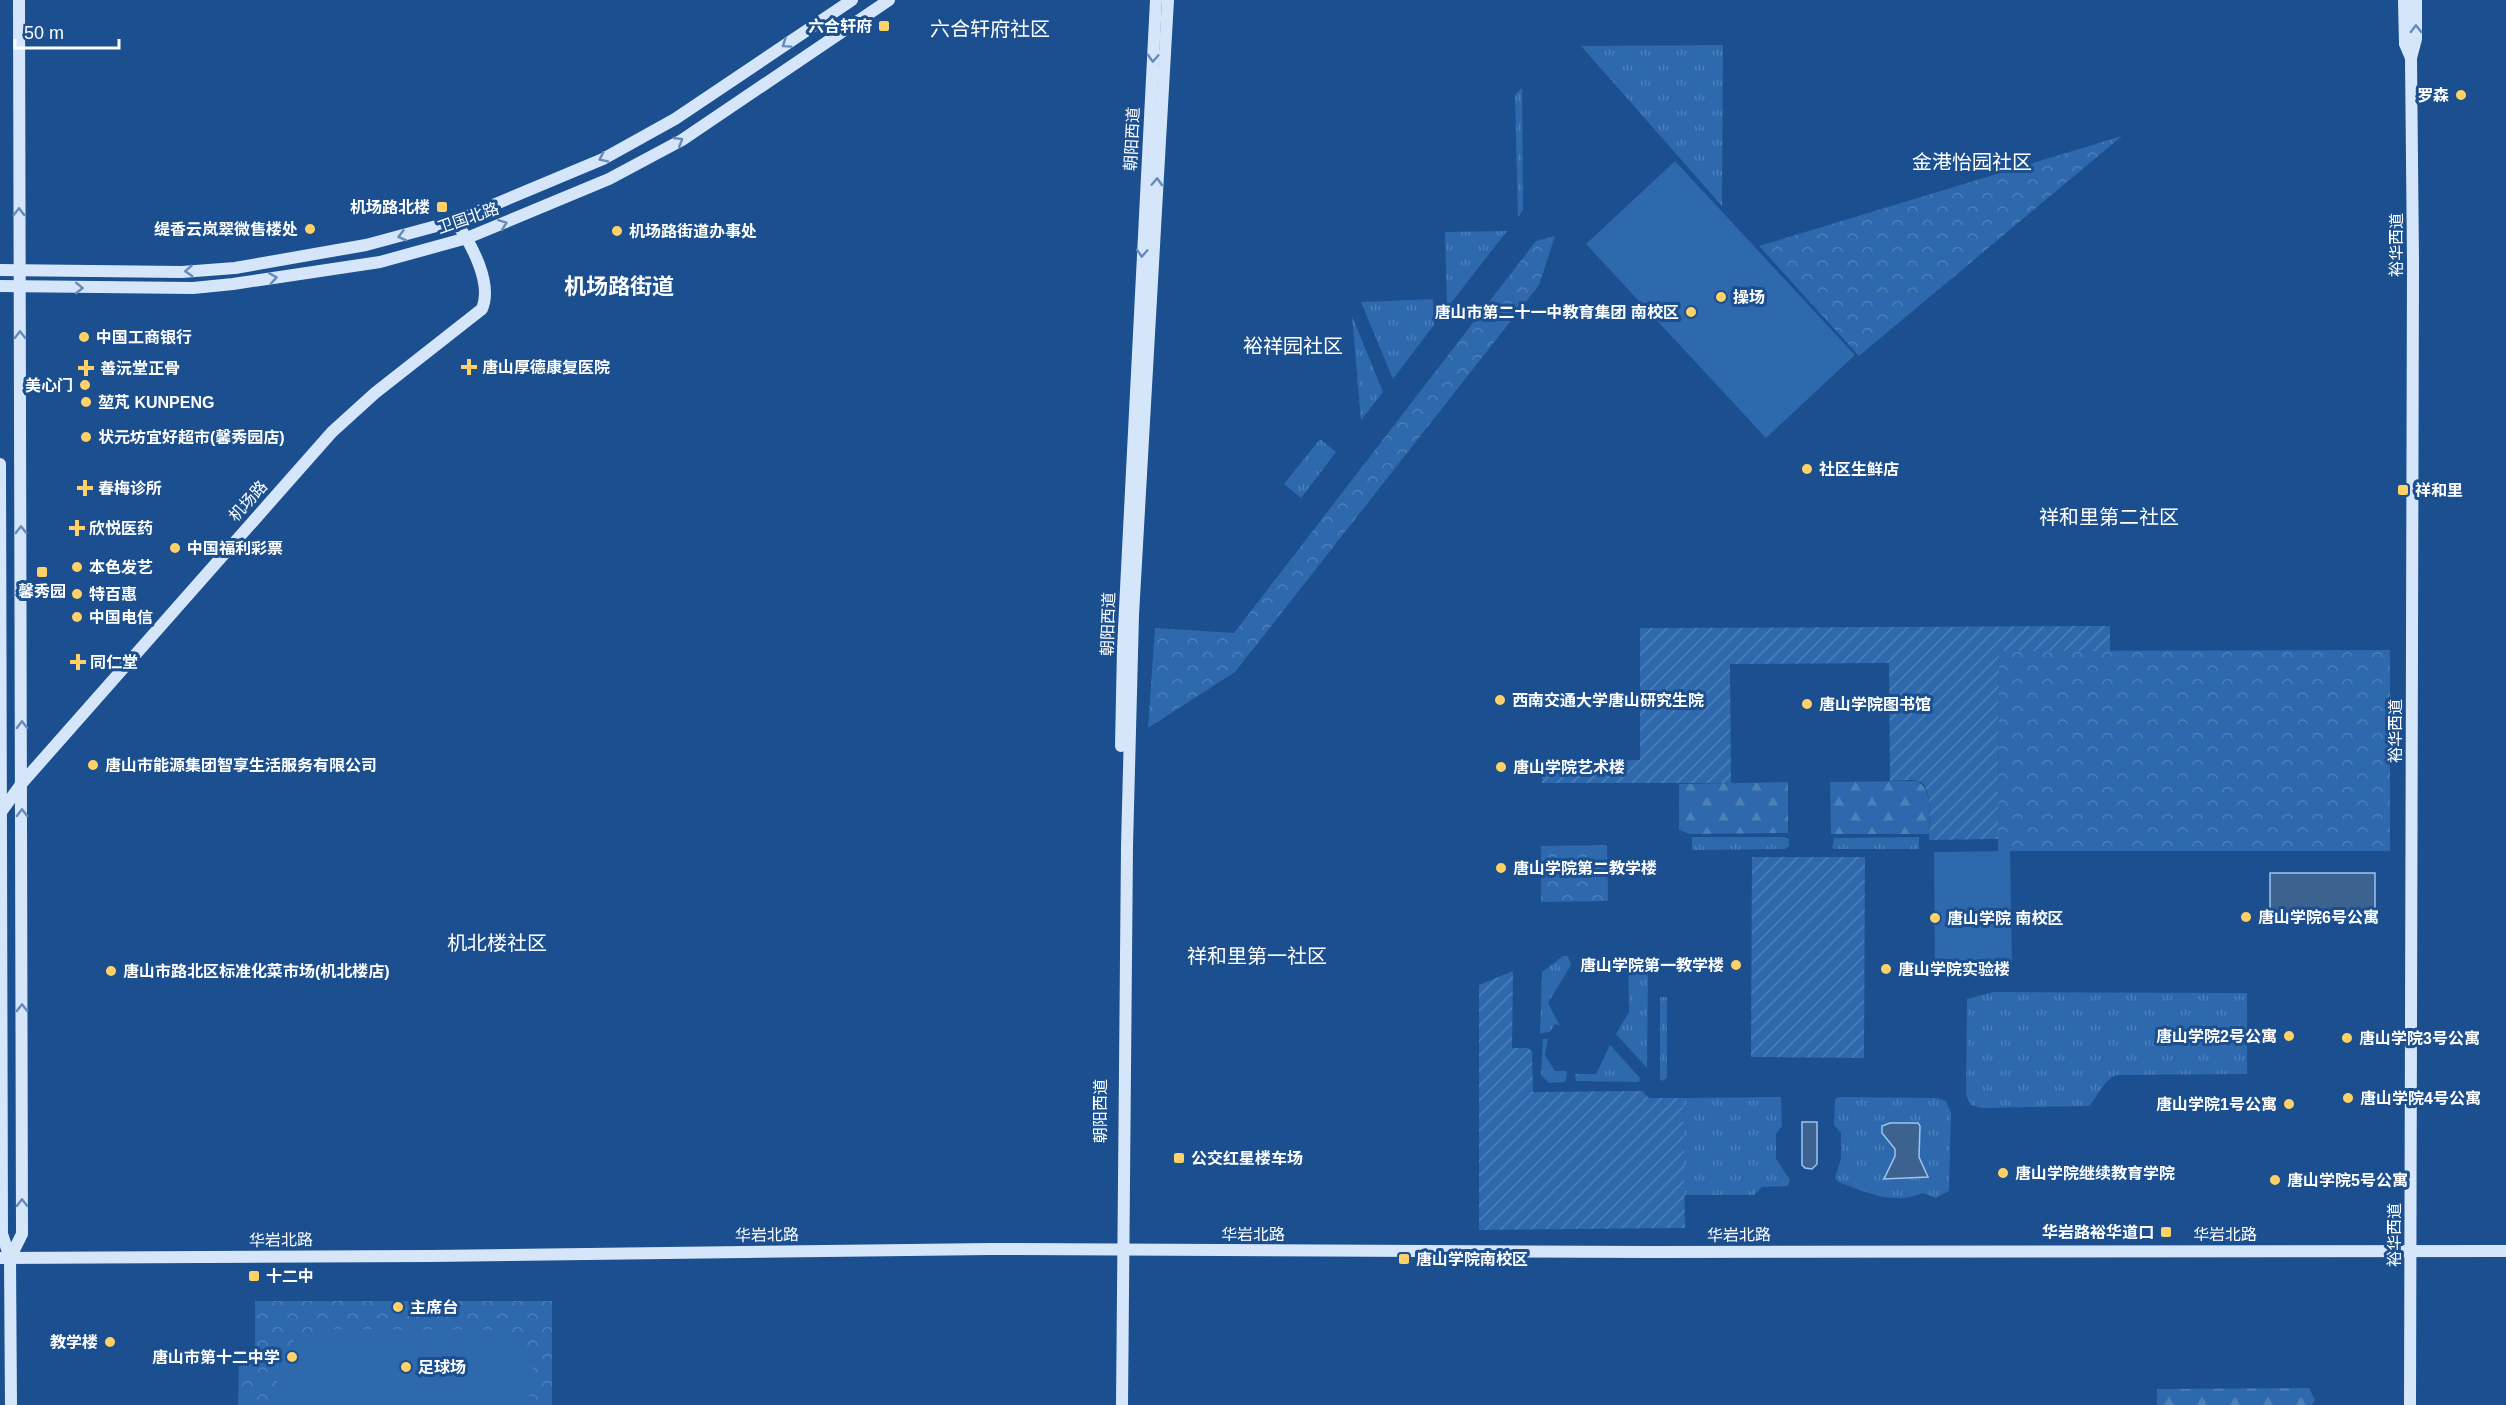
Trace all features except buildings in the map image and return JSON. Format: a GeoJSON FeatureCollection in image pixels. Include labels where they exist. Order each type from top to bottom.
{"type":"FeatureCollection","features":[{"type":"Feature","properties":{"kind":"street"},"geometry":{"type":"LineString","coordinates":[[5,1258],[22,1234],[19,0]]}},
{"type":"Feature","properties":{"kind":"street","name":"卫国北路"},"geometry":{"type":"LineString","coordinates":[[0,270],[182,272],[235,268],[366,245],[455,221],[603,159],[675,119],[852,0]]}},
{"type":"Feature","properties":{"kind":"street","name":"卫国北路"},"geometry":{"type":"LineString","coordinates":[[0,286],[181,288],[233,284],[380,262],[467,238],[609,180],[682,140],[890,0]]}},
{"type":"Feature","properties":{"kind":"street","name":"朝阳西道"},"geometry":{"type":"LineString","coordinates":[[1120,1130],[1123,648],[1156,0]]}},
{"type":"Feature","properties":{"kind":"street","name":"朝阳西道"},"geometry":{"type":"LineString","coordinates":[[1122,1405],[1122,1250],[1115,1228],[1120,1130],[1133,626],[1168,0]]}},
{"type":"Feature","properties":{"kind":"street","name":"裕华西道"},"geometry":{"type":"LineString","coordinates":[[2404,0],[2405,44],[2411,58]]}},
{"type":"Feature","properties":{"kind":"street","name":"裕华西道"},"geometry":{"type":"LineString","coordinates":[[2410,1405],[2413,262],[2411,58],[2416,39],[2416,0]]}},
{"type":"Feature","properties":{"kind":"street","name":"机场路"},"geometry":{"type":"LineString","coordinates":[[1,812],[22,783],[332,432],[375,393],[482,309],[486,298],[486,287],[467,238],[455,221]]}},
{"type":"Feature","properties":{"kind":"street"},"geometry":{"type":"LineString","coordinates":[[0,464],[2,1234],[11,1405]]}},
{"type":"Feature","properties":{"kind":"street","name":"华岩北路"},"geometry":{"type":"LineString","coordinates":[[5,1258],[1122,1250],[2506,1251]]}},
{"type":"Feature","properties":{"kind":"green space"},"geometry":{"type":"Polygon","coordinates":[[[1723,45],[1722,206],[1581,46],[1723,45]]]}},
{"type":"Feature","properties":{"kind":"green space"},"geometry":{"type":"Polygon","coordinates":[[[1522,88],[1523,210],[1518,217],[1515,95],[1522,88]]]}},
{"type":"Feature","properties":{"kind":"green space"},"geometry":{"type":"Polygon","coordinates":[[[2122,136],[1859,356],[1759,246],[2122,136]]]}},
{"type":"Feature","properties":{"kind":"green space","name":"操场"},"geometry":{"type":"Polygon","coordinates":[[[1675,161],[1855,355],[1766,438],[1586,244],[1675,161]]]}},
{"type":"Feature","properties":{"kind":"green space"},"geometry":{"type":"Polygon","coordinates":[[[1507,231],[1447,308],[1445,232],[1507,231]]]}},
{"type":"Feature","properties":{"kind":"green space"},"geometry":{"type":"Polygon","coordinates":[[[1555,236],[1539,285],[1235,672],[1148,728],[1155,628],[1234,633],[1536,241],[1555,236]]]}},
{"type":"Feature","properties":{"kind":"green space"},"geometry":{"type":"Polygon","coordinates":[[[1433,299],[1434,325],[1393,379],[1361,302],[1433,299]]]}},
{"type":"Feature","properties":{"kind":"green space"},"geometry":{"type":"Polygon","coordinates":[[[1352,316],[1383,392],[1361,420],[1352,316]]]}},
{"type":"Feature","properties":{"kind":"green space"},"geometry":{"type":"Polygon","coordinates":[[[1320,439],[1336,452],[1301,498],[1284,484],[1320,439]]]}},
{"type":"Feature","properties":{"kind":"green space"},"geometry":{"type":"Polygon","coordinates":[[[2110,626],[2110,651],[1999,651],[1998,839],[1929,840],[1930,808],[1924,785],[1916,780],[1890,781],[1889,663],[1730,664],[1731,783],[1542,783],[1542,762],[1640,760],[1640,628],[2110,626]]]}},
{"type":"Feature","properties":{"kind":"green space"},"geometry":{"type":"Polygon","coordinates":[[[2390,650],[2390,851],[1998,851],[1999,651],[2390,650]]]}},
{"type":"Feature","properties":{"kind":"green space"},"geometry":{"type":"Polygon","coordinates":[[[1918,781],[1929,798],[1929,834],[1831,834],[1830,782],[1918,781]]]}},
{"type":"Feature","properties":{"kind":"green space"},"geometry":{"type":"Polygon","coordinates":[[[1788,782],[1788,833],[1690,834],[1679,830],[1679,784],[1788,782]]]}},
{"type":"Feature","properties":{"kind":"green space"},"geometry":{"type":"Polygon","coordinates":[[[1692,837],[1784,837],[1789,839],[1789,846],[1785,849],[1692,850],[1692,837]]]}},
{"type":"Feature","properties":{"kind":"green space"},"geometry":{"type":"Polygon","coordinates":[[[1919,837],[1919,849],[1834,849],[1832,847],[1834,838],[1919,837]]]}},
{"type":"Feature","properties":{"kind":"green space"},"geometry":{"type":"Polygon","coordinates":[[[1607,845],[1608,901],[1541,902],[1541,846],[1607,845]]]}},
{"type":"Feature","properties":{"kind":"green space"},"geometry":{"type":"Polygon","coordinates":[[[2010,851],[2012,967],[1935,969],[1934,852],[2010,851]]]}},
{"type":"Feature","properties":{"kind":"green space"},"geometry":{"type":"Polygon","coordinates":[[[1752,857],[1865,857],[1864,1058],[1751,1057],[1752,857]]]}},
{"type":"Feature","properties":{"kind":"green space"},"geometry":{"type":"Polygon","coordinates":[[[1628,955],[1637,958],[1648,970],[1647,1068],[1616,1034],[1629,1012],[1628,955]]]}},
{"type":"Feature","properties":{"kind":"green space"},"geometry":{"type":"Polygon","coordinates":[[[1563,956],[1568,956],[1571,965],[1548,1003],[1560,1026],[1555,1024],[1550,1032],[1540,1033],[1542,972],[1563,956]]]}},
{"type":"Feature","properties":{"kind":"green space"},"geometry":{"type":"Polygon","coordinates":[[[1513,971],[1512,1048],[1528,1048],[1532,1051],[1533,1092],[1642,1091],[1649,1098],[1683,1098],[1685,1228],[1479,1230],[1479,985],[1513,971]]]}},
{"type":"Feature","properties":{"kind":"green space"},"geometry":{"type":"Polygon","coordinates":[[[1993,992],[2247,993],[2247,1074],[2116,1075],[2105,1084],[2089,1106],[1982,1108],[1971,1105],[1966,1095],[1967,999],[1993,992]]]}},
{"type":"Feature","properties":{"kind":"green space"},"geometry":{"type":"Polygon","coordinates":[[[1660,997],[1667,997],[1667,1078],[1662,1081],[1660,1079],[1660,997]]]}},
{"type":"Feature","properties":{"kind":"green space"},"geometry":{"type":"Polygon","coordinates":[[[1543,1039],[1548,1039],[1545,1055],[1555,1071],[1566,1071],[1565,1082],[1549,1083],[1541,1075],[1543,1039]]]}},
{"type":"Feature","properties":{"kind":"green space"},"geometry":{"type":"Polygon","coordinates":[[[1610,1045],[1640,1078],[1639,1082],[1576,1081],[1575,1074],[1596,1074],[1610,1045]]]}},
{"type":"Feature","properties":{"kind":"green space"},"geometry":{"type":"Polygon","coordinates":[[[1781,1097],[1782,1126],[1776,1134],[1776,1159],[1790,1180],[1788,1186],[1762,1187],[1754,1195],[1684,1195],[1683,1098],[1781,1097]]]}},
{"type":"Feature","properties":{"kind":"green space"},"geometry":{"type":"Polygon","coordinates":[[[1838,1097],[1937,1098],[1946,1101],[1951,1113],[1949,1191],[1936,1198],[1923,1193],[1911,1197],[1890,1198],[1838,1182],[1835,1178],[1841,1158],[1841,1133],[1834,1125],[1835,1100],[1838,1097]]]}},
{"type":"Feature","properties":{"kind":"green space"},"geometry":{"type":"Polygon","coordinates":[[[255,1301],[552,1301],[552,1405],[238,1405],[239,1360],[255,1360],[255,1301]]]}},
{"type":"Feature","properties":{"kind":"green space","name":"足球场"},"geometry":{"type":"Polygon","coordinates":[[[328,1329],[494,1330],[517,1342],[530,1359],[533,1369],[531,1392],[526,1405],[286,1405],[279,1390],[277,1377],[282,1354],[300,1337],[328,1329]]]}},
{"type":"Feature","properties":{"kind":"green space"},"geometry":{"type":"Polygon","coordinates":[[[2309,1388],[2315,1400],[2312,1405],[2157,1405],[2157,1389],[2309,1388]]]}},
{"type":"Feature","properties":{"kind":"shaded area"},"geometry":{"type":"Polygon","coordinates":[[[2270,873],[2375,873],[2375,918],[2270,919],[2270,873]]]}},
{"type":"Feature","properties":{"kind":"shaded area"},"geometry":{"type":"Polygon","coordinates":[[[1802,1122],[1817,1122],[1817,1164],[1812,1169],[1802,1165],[1802,1122]]]}},
{"type":"Feature","properties":{"kind":"shaded area"},"geometry":{"type":"Polygon","coordinates":[[[1890,1123],[1918,1123],[1920,1126],[1919,1157],[1928,1177],[1884,1179],[1895,1156],[1895,1149],[1882,1133],[1882,1126],[1890,1123]]]}},
{"type":"Feature","properties":{"kind":"place","name":"六合轩府"},"geometry":{"type":"Point","coordinates":[884,26]}},
{"type":"Feature","properties":{"kind":"place","name":"罗森"},"geometry":{"type":"Point","coordinates":[2461,95]}},
{"type":"Feature","properties":{"kind":"place","name":"机场路北楼"},"geometry":{"type":"Point","coordinates":[442,207]}},
{"type":"Feature","properties":{"kind":"place","name":"缇香云岚翠微售楼处"},"geometry":{"type":"Point","coordinates":[310,229]}},
{"type":"Feature","properties":{"kind":"place","name":"机场路街道办事处"},"geometry":{"type":"Point","coordinates":[617,231]}},
{"type":"Feature","properties":{"kind":"place","name":"操场"},"geometry":{"type":"Point","coordinates":[1721,297]}},
{"type":"Feature","properties":{"kind":"place","name":"唐山市第二十一中教育集团 南校区"},"geometry":{"type":"Point","coordinates":[1691,312]}},
{"type":"Feature","properties":{"kind":"place","name":"中国工商银行"},"geometry":{"type":"Point","coordinates":[84,337]}},
{"type":"Feature","properties":{"kind":"place","name":"唐山厚德康复医院"},"geometry":{"type":"Point","coordinates":[469,367]}},
{"type":"Feature","properties":{"kind":"place","name":"善沅堂正骨"},"geometry":{"type":"Point","coordinates":[86,368]}},
{"type":"Feature","properties":{"kind":"place","name":"美心门"},"geometry":{"type":"Point","coordinates":[85,385]}},
{"type":"Feature","properties":{"kind":"place","name":"堃芃 KUNPENG"},"geometry":{"type":"Point","coordinates":[86,402]}},
{"type":"Feature","properties":{"kind":"place","name":"状元坊宜好超市(馨秀园店)"},"geometry":{"type":"Point","coordinates":[86,437]}},
{"type":"Feature","properties":{"kind":"place","name":"社区生鲜店"},"geometry":{"type":"Point","coordinates":[1807,469]}},
{"type":"Feature","properties":{"kind":"place","name":"春梅诊所"},"geometry":{"type":"Point","coordinates":[85,488]}},
{"type":"Feature","properties":{"kind":"place","name":"祥和里"},"geometry":{"type":"Point","coordinates":[2403,490]}},
{"type":"Feature","properties":{"kind":"place","name":"欣悦医药"},"geometry":{"type":"Point","coordinates":[77,528]}},
{"type":"Feature","properties":{"kind":"place","name":"中国福利彩票"},"geometry":{"type":"Point","coordinates":[175,548]}},
{"type":"Feature","properties":{"kind":"place","name":"本色发艺"},"geometry":{"type":"Point","coordinates":[77,567]}},
{"type":"Feature","properties":{"kind":"place","name":"馨秀园"},"geometry":{"type":"Point","coordinates":[42,572]}},
{"type":"Feature","properties":{"kind":"place","name":"特百惠"},"geometry":{"type":"Point","coordinates":[77,594]}},
{"type":"Feature","properties":{"kind":"place","name":"中国电信"},"geometry":{"type":"Point","coordinates":[77,617]}},
{"type":"Feature","properties":{"kind":"place","name":"同仁堂"},"geometry":{"type":"Point","coordinates":[78,662]}},
{"type":"Feature","properties":{"kind":"place","name":"西南交通大学唐山研究生院"},"geometry":{"type":"Point","coordinates":[1500,700]}},
{"type":"Feature","properties":{"kind":"place","name":"唐山学院图书馆"},"geometry":{"type":"Point","coordinates":[1807,704]}},
{"type":"Feature","properties":{"kind":"place","name":"唐山市能源集团智享生活服务有限公司"},"geometry":{"type":"Point","coordinates":[93,765]}},
{"type":"Feature","properties":{"kind":"place","name":"唐山学院艺术楼"},"geometry":{"type":"Point","coordinates":[1501,767]}},
{"type":"Feature","properties":{"kind":"place","name":"唐山学院第二教学楼"},"geometry":{"type":"Point","coordinates":[1501,868]}},
{"type":"Feature","properties":{"kind":"place","name":"唐山学院6号公寓"},"geometry":{"type":"Point","coordinates":[2246,917]}},
{"type":"Feature","properties":{"kind":"place","name":"唐山学院 南校区"},"geometry":{"type":"Point","coordinates":[1935,918]}},
{"type":"Feature","properties":{"kind":"place","name":"唐山学院第一教学楼"},"geometry":{"type":"Point","coordinates":[1736,965]}},
{"type":"Feature","properties":{"kind":"place","name":"唐山学院实验楼"},"geometry":{"type":"Point","coordinates":[1886,969]}},
{"type":"Feature","properties":{"kind":"place","name":"唐山市路北区标准化菜市场(机北楼店)"},"geometry":{"type":"Point","coordinates":[111,971]}},
{"type":"Feature","properties":{"kind":"place","name":"唐山学院2号公寓"},"geometry":{"type":"Point","coordinates":[2289,1036]}},
{"type":"Feature","properties":{"kind":"place","name":"唐山学院3号公寓"},"geometry":{"type":"Point","coordinates":[2347,1038]}},
{"type":"Feature","properties":{"kind":"place","name":"唐山学院4号公寓"},"geometry":{"type":"Point","coordinates":[2348,1098]}},
{"type":"Feature","properties":{"kind":"place","name":"唐山学院1号公寓"},"geometry":{"type":"Point","coordinates":[2289,1104]}},
{"type":"Feature","properties":{"kind":"place","name":"公交红星楼车场"},"geometry":{"type":"Point","coordinates":[1179,1158]}},
{"type":"Feature","properties":{"kind":"place","name":"唐山学院继续教育学院"},"geometry":{"type":"Point","coordinates":[2003,1173]}},
{"type":"Feature","properties":{"kind":"place","name":"唐山学院5号公寓"},"geometry":{"type":"Point","coordinates":[2275,1180]}},
{"type":"Feature","properties":{"kind":"place","name":"华岩路裕华道口"},"geometry":{"type":"Point","coordinates":[2166,1232]}},
{"type":"Feature","properties":{"kind":"place","name":"唐山学院南校区"},"geometry":{"type":"Point","coordinates":[1404,1259]}},
{"type":"Feature","properties":{"kind":"place","name":"十二中"},"geometry":{"type":"Point","coordinates":[254,1276]}},
{"type":"Feature","properties":{"kind":"place","name":"主席台"},"geometry":{"type":"Point","coordinates":[398,1307]}},
{"type":"Feature","properties":{"kind":"place","name":"教学楼"},"geometry":{"type":"Point","coordinates":[110,1342]}},
{"type":"Feature","properties":{"kind":"place","name":"唐山市第十二中学"},"geometry":{"type":"Point","coordinates":[292,1357]}},
{"type":"Feature","properties":{"kind":"place","name":"足球场"},"geometry":{"type":"Point","coordinates":[406,1367]}},
{"type":"Feature","properties":{"kind":"district","name":"六合轩府社区"},"geometry":{"type":"Point","coordinates":[990,29]}},
{"type":"Feature","properties":{"kind":"district","name":"金港怡园社区"},"geometry":{"type":"Point","coordinates":[1972,162]}},
{"type":"Feature","properties":{"kind":"district","name":"机场路街道"},"geometry":{"type":"Point","coordinates":[619,286]}},
{"type":"Feature","properties":{"kind":"district","name":"裕祥园社区"},"geometry":{"type":"Point","coordinates":[1293,346]}},
{"type":"Feature","properties":{"kind":"district","name":"祥和里第二社区"},"geometry":{"type":"Point","coordinates":[2109,517]}},
{"type":"Feature","properties":{"kind":"district","name":"机北楼社区"},"geometry":{"type":"Point","coordinates":[497,943]}},
{"type":"Feature","properties":{"kind":"district","name":"祥和里第一社区"},"geometry":{"type":"Point","coordinates":[1257,956]}}]}
